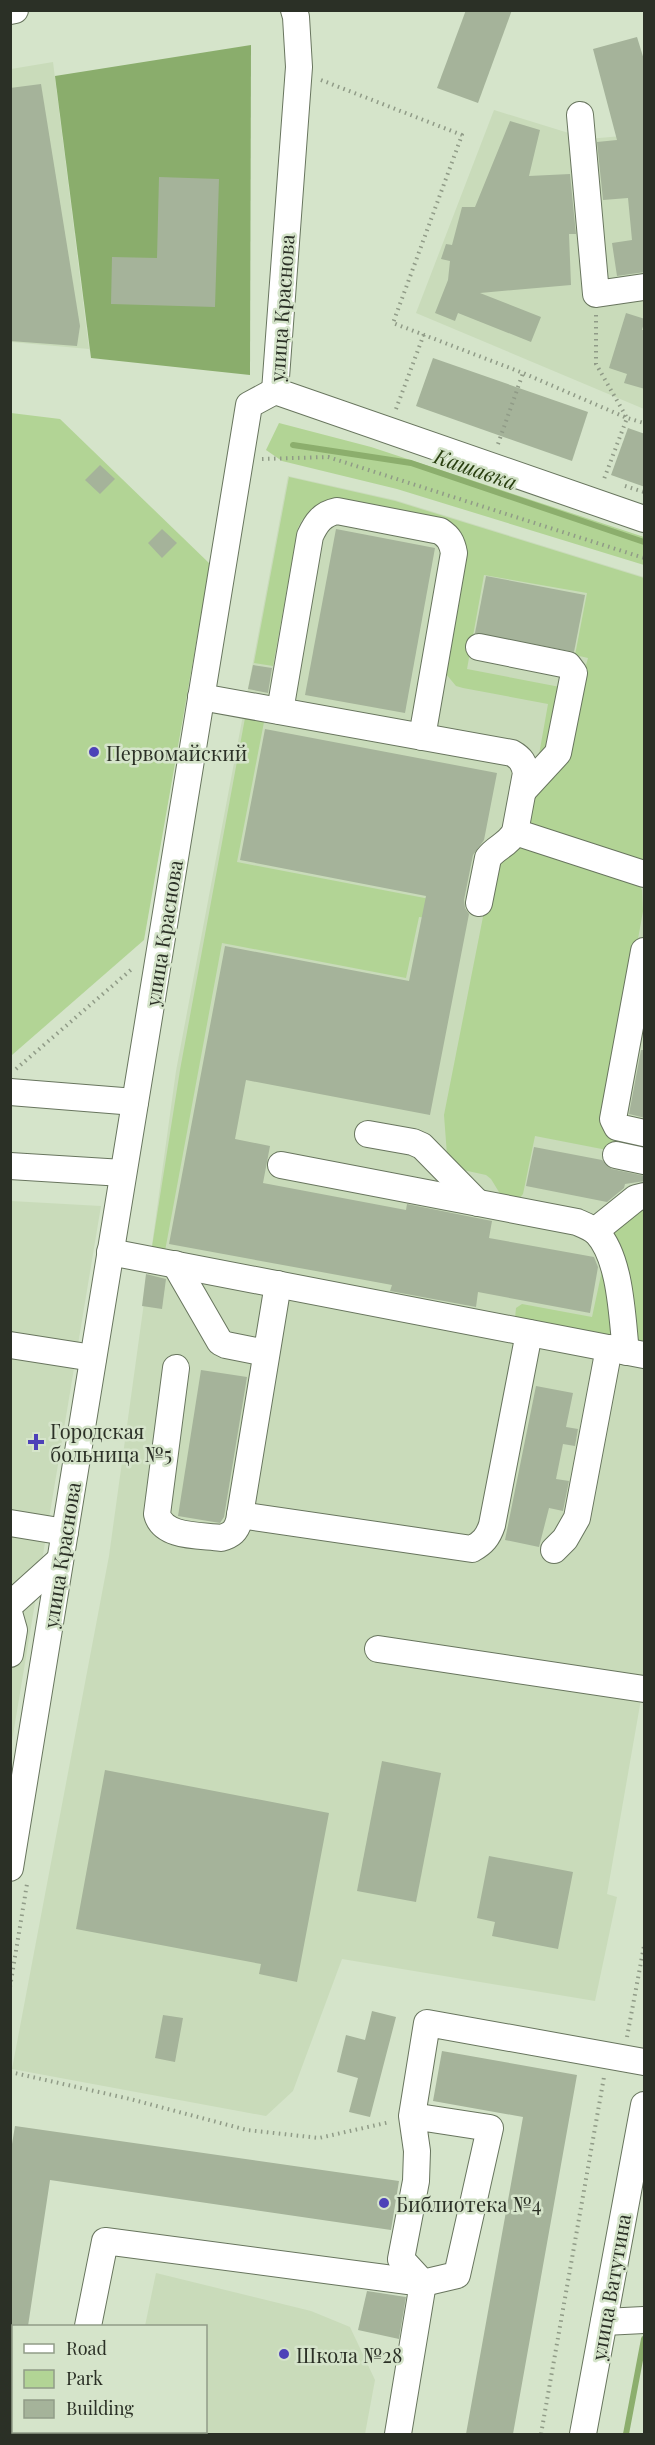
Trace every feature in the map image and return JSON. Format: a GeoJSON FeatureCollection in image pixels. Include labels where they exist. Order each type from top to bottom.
{"type":"FeatureCollection","features":[{"type":"Feature","properties":{"kind":"street"},"geometry":{"type":"LineString","coordinates":[[10,11],[15,10]]}},
{"type":"Feature","properties":{"kind":"street","name":"улица Краснова"},"geometry":{"type":"LineString","coordinates":[[12,1854],[15,1817],[65,1532],[249,405],[275,391],[299,68],[294,10]]}},
{"type":"Feature","properties":{"kind":"street"},"geometry":{"type":"LineString","coordinates":[[580,115],[596,294],[645,287]]}},
{"type":"Feature","properties":{"kind":"street"},"geometry":{"type":"LineString","coordinates":[[275,391],[645,519]]}},
{"type":"Feature","properties":{"kind":"street"},"geometry":{"type":"LineString","coordinates":[[280,711],[310,536],[320,519],[328,513],[337,511],[440,531],[448,536],[453,544],[454,553],[422,737]]}},
{"type":"Feature","properties":{"kind":"street"},"geometry":{"type":"LineString","coordinates":[[479,647],[568,665],[574,673],[558,753],[523,791]]}},
{"type":"Feature","properties":{"kind":"street"},"geometry":{"type":"LineString","coordinates":[[201,697],[512,753],[519,757],[526,773],[515,832],[512,839],[492,852],[488,858],[479,903]]}},
{"type":"Feature","properties":{"kind":"street"},"geometry":{"type":"LineString","coordinates":[[515,832],[645,874]]}},
{"type":"Feature","properties":{"kind":"street"},"geometry":{"type":"LineString","coordinates":[[645,951],[613,1119],[617,1127],[645,1133]]}},
{"type":"Feature","properties":{"kind":"street"},"geometry":{"type":"LineString","coordinates":[[10,1092],[135,1102]]}},
{"type":"Feature","properties":{"kind":"street"},"geometry":{"type":"LineString","coordinates":[[368,1134],[423,1146],[478,1203]]}},
{"type":"Feature","properties":{"kind":"street"},"geometry":{"type":"LineString","coordinates":[[616,1155],[645,1161]]}},
{"type":"Feature","properties":{"kind":"street"},"geometry":{"type":"LineString","coordinates":[[281,1165],[577,1222],[595,1231],[609,1253],[614,1268],[626,1352],[577,1518],[565,1539],[554,1550]]}},
{"type":"Feature","properties":{"kind":"street"},"geometry":{"type":"LineString","coordinates":[[10,1166],[123,1173]]}},
{"type":"Feature","properties":{"kind":"street"},"geometry":{"type":"LineString","coordinates":[[595,1231],[636,1198],[645,1196]]}},
{"type":"Feature","properties":{"kind":"street"},"geometry":{"type":"LineString","coordinates":[[111,1252],[626,1352]]}},
{"type":"Feature","properties":{"kind":"street"},"geometry":{"type":"LineString","coordinates":[[175,1264],[220,1342],[225,1346],[266,1353]]}},
{"type":"Feature","properties":{"kind":"street"},"geometry":{"type":"LineString","coordinates":[[176,1368],[156,1514],[159,1522],[170,1530],[221,1538],[228,1536],[236,1530],[240,1515],[278,1284]]}},
{"type":"Feature","properties":{"kind":"street"},"geometry":{"type":"LineString","coordinates":[[240,1515],[472,1549],[482,1543],[489,1535],[492,1525],[529,1333]]}},
{"type":"Feature","properties":{"kind":"street"},"geometry":{"type":"LineString","coordinates":[[10,1345],[93,1358]]}},
{"type":"Feature","properties":{"kind":"street"},"geometry":{"type":"LineString","coordinates":[[10,1523],[65,1532]]}},
{"type":"Feature","properties":{"kind":"street"},"geometry":{"type":"LineString","coordinates":[[10,1605],[60,1560]]}},
{"type":"Feature","properties":{"kind":"street"},"geometry":{"type":"LineString","coordinates":[[10,1616],[14,1630],[10,1654]]}},
{"type":"Feature","properties":{"kind":"street"},"geometry":{"type":"LineString","coordinates":[[378,1649],[645,1689]]}},
{"type":"Feature","properties":{"kind":"street"},"geometry":{"type":"LineString","coordinates":[[423,2283],[401,2259],[416,2181],[417,2151],[412,2116],[427,2023],[625,2059]]}},
{"type":"Feature","properties":{"kind":"street","name":"улица Ватутина"},"geometry":{"type":"LineString","coordinates":[[583,2434],[604,2322],[636,2195],[645,2105]]}},
{"type":"Feature","properties":{"kind":"street"},"geometry":{"type":"LineString","coordinates":[[88,2325],[105,2241],[423,2283],[457,2275],[490,2128],[412,2116]]}},
{"type":"Feature","properties":{"kind":"street"},"geometry":{"type":"LineString","coordinates":[[398,2434],[423,2283]]}},
{"type":"Feature","properties":{"kind":"street"},"geometry":{"type":"LineString","coordinates":[[604,2322],[645,2320]]}},
{"type":"Feature","properties":{"kind":"path"},"geometry":{"type":"LineString","coordinates":[[299,68],[326,84],[462,135],[393,323],[523,373],[627,418],[645,423]]}},
{"type":"Feature","properties":{"kind":"path"},"geometry":{"type":"LineString","coordinates":[[596,294],[596,364],[627,418]]}},
{"type":"Feature","properties":{"kind":"path"},"geometry":{"type":"LineString","coordinates":[[396,409],[424,334]]}},
{"type":"Feature","properties":{"kind":"path"},"geometry":{"type":"LineString","coordinates":[[498,444],[523,373]]}},
{"type":"Feature","properties":{"kind":"path"},"geometry":{"type":"LineString","coordinates":[[604,479],[627,418]]}},
{"type":"Feature","properties":{"kind":"path"},"geometry":{"type":"LineString","coordinates":[[262,459],[328,457],[645,558]]}},
{"type":"Feature","properties":{"kind":"path"},"geometry":{"type":"LineString","coordinates":[[10,1074],[134,967]]}},
{"type":"Feature","properties":{"kind":"path"},"geometry":{"type":"LineString","coordinates":[[541,2434],[625,2059],[645,1946]]}},
{"type":"Feature","properties":{"kind":"path"},"geometry":{"type":"LineString","coordinates":[[10,2072],[248,2130],[320,2138],[412,2116]]}},
{"type":"Feature","properties":{"kind":"shaded area"},"geometry":{"type":"Polygon","coordinates":[[[53,62],[89,349],[11,342],[11,69],[53,62]]]}},
{"type":"Feature","properties":{"kind":"shaded area"},"geometry":{"type":"Polygon","coordinates":[[[494,110],[588,139],[644,134],[644,409],[416,313],[494,110]]]}},
{"type":"Feature","properties":{"kind":"shaded area"},"geometry":{"type":"Polygon","coordinates":[[[288,476],[395,500],[644,577],[644,1682],[607,1894],[617,1897],[595,2001],[342,1959],[293,2091],[266,2116],[12,2069],[109,1556],[176,1071],[288,476]]]}},
{"type":"Feature","properties":{"kind":"shaded area","name":"Городская больница №5"},"geometry":{"type":"Polygon","coordinates":[[[11,1201],[101,1206],[11,1747],[11,1201]]]}},
{"type":"Feature","properties":{"kind":"shaded area","name":"Школа №28"},"geometry":{"type":"Polygon","coordinates":[[[156,2273],[311,2311],[350,2327],[375,2380],[365,2434],[122,2434],[207,2433],[207,2325],[145,2325],[156,2273]]]}},
{"type":"Feature","properties":{"kind":"green space"},"geometry":{"type":"Polygon","coordinates":[[[251,45],[250,375],[91,358],[55,76],[251,45]]]}},
{"type":"Feature","properties":{"kind":"green space","name":"Первомайский"},"geometry":{"type":"Polygon","coordinates":[[[11,413],[60,419],[210,564],[144,940],[12,1055],[11,413]]]}},
{"type":"Feature","properties":{"kind":"green space"},"geometry":{"type":"Polygon","coordinates":[[[279,423],[371,447],[644,537],[644,565],[397,489],[282,461],[266,450],[279,423]]]}},
{"type":"Feature","properties":{"kind":"green space"},"geometry":{"type":"Polygon","coordinates":[[[289,477],[395,501],[644,578],[644,861],[532,827],[529,816],[530,804],[541,774],[565,731],[578,697],[588,658],[575,655],[587,593],[484,575],[467,669],[560,687],[554,746],[537,766],[548,704],[456,686],[446,674],[462,545],[310,514],[302,520],[298,528],[273,666],[254,663],[289,477]]]}},
{"type":"Feature","properties":{"kind":"green space"},"geometry":{"type":"Polygon","coordinates":[[[245,718],[264,720],[264,722],[237,862],[435,900],[431,918],[419,917],[406,978],[222,943],[165,1251],[152,1247],[180,1070],[245,718]]]}},
{"type":"Feature","properties":{"kind":"green space"},"geometry":{"type":"Polygon","coordinates":[[[529,845],[638,882],[642,890],[643,911],[606,1119],[636,1139],[643,1150],[643,1157],[535,1136],[523,1194],[518,1200],[502,1197],[486,1175],[463,1170],[447,1155],[444,1115],[492,871],[498,861],[507,854],[529,845]]]}},
{"type":"Feature","properties":{"kind":"green space"},"geometry":{"type":"Polygon","coordinates":[[[644,1206],[644,1348],[636,1346],[624,1296],[613,1228],[644,1206]]]}},
{"type":"Feature","properties":{"kind":"green space"},"geometry":{"type":"Polygon","coordinates":[[[603,1266],[614,1337],[515,1318],[516,1308],[522,1304],[592,1317],[603,1266]]]}},
{"type":"Feature","properties":{"kind":"building"},"geometry":{"type":"Polygon","coordinates":[[[466,10],[512,10],[478,103],[437,88],[466,10]]]}},
{"type":"Feature","properties":{"kind":"building"},"geometry":{"type":"Polygon","coordinates":[[[637,37],[645,63],[645,272],[617,276],[612,243],[632,240],[628,198],[603,200],[597,142],[617,140],[593,49],[637,37]]]}},
{"type":"Feature","properties":{"kind":"building"},"geometry":{"type":"Polygon","coordinates":[[[41,84],[80,326],[77,346],[10,341],[10,88],[41,84]]]}},
{"type":"Feature","properties":{"kind":"building"},"geometry":{"type":"Polygon","coordinates":[[[510,121],[540,130],[529,176],[570,174],[576,234],[569,234],[571,285],[480,293],[541,317],[531,342],[458,313],[455,321],[435,313],[448,280],[450,261],[441,259],[446,244],[452,245],[462,207],[475,207],[510,121]]]}},
{"type":"Feature","properties":{"kind":"building"},"geometry":{"type":"Polygon","coordinates":[[[159,177],[219,179],[215,307],[111,304],[112,257],[157,258],[159,177]]]}},
{"type":"Feature","properties":{"kind":"building"},"geometry":{"type":"Polygon","coordinates":[[[626,313],[645,319],[642,330],[645,330],[645,389],[624,383],[627,374],[609,368],[626,313]]]}},
{"type":"Feature","properties":{"kind":"building"},"geometry":{"type":"Polygon","coordinates":[[[433,358],[588,412],[572,461],[416,406],[433,358]]]}},
{"type":"Feature","properties":{"kind":"building"},"geometry":{"type":"Polygon","coordinates":[[[628,428],[645,434],[645,487],[611,475],[628,428]]]}},
{"type":"Feature","properties":{"kind":"building"},"geometry":{"type":"Polygon","coordinates":[[[100,465],[115,479],[100,494],[85,480],[100,465]]]}},
{"type":"Feature","properties":{"kind":"building"},"geometry":{"type":"Polygon","coordinates":[[[162,529],[177,543],[162,558],[148,543],[162,529]]]}},
{"type":"Feature","properties":{"kind":"building"},"geometry":{"type":"Polygon","coordinates":[[[336,529],[435,548],[405,713],[305,695],[336,529]]]}},
{"type":"Feature","properties":{"kind":"building"},"geometry":{"type":"Polygon","coordinates":[[[486,576],[585,595],[574,652],[475,633],[486,576]]]}},
{"type":"Feature","properties":{"kind":"building"},"geometry":{"type":"Polygon","coordinates":[[[253,665],[272,668],[268,693],[248,689],[253,665]]]}},
{"type":"Feature","properties":{"kind":"building"},"geometry":{"type":"Polygon","coordinates":[[[265,729],[497,773],[484,840],[473,855],[464,900],[469,914],[430,1115],[246,1080],[235,1139],[270,1146],[263,1183],[406,1210],[407,1204],[492,1221],[489,1238],[594,1257],[598,1267],[590,1313],[478,1292],[476,1307],[390,1291],[392,1285],[169,1244],[225,946],[409,981],[426,896],[240,860],[265,729]]]}},
{"type":"Feature","properties":{"kind":"building"},"geometry":{"type":"Polygon","coordinates":[[[641,1050],[645,1050],[645,1118],[629,1114],[641,1050]]]}},
{"type":"Feature","properties":{"kind":"building"},"geometry":{"type":"Polygon","coordinates":[[[534,1147],[602,1160],[612,1169],[645,1176],[645,1181],[625,1184],[624,1188],[607,1202],[526,1186],[534,1147]]]}},
{"type":"Feature","properties":{"kind":"building"},"geometry":{"type":"Polygon","coordinates":[[[146,1274],[166,1279],[162,1309],[142,1306],[146,1274]]]}},
{"type":"Feature","properties":{"kind":"building"},"geometry":{"type":"Polygon","coordinates":[[[201,1370],[247,1377],[224,1517],[220,1523],[178,1516],[201,1370]]]}},
{"type":"Feature","properties":{"kind":"building"},"geometry":{"type":"Polygon","coordinates":[[[536,1386],[573,1393],[566,1427],[578,1429],[575,1446],[563,1444],[556,1479],[569,1481],[563,1511],[549,1508],[539,1547],[505,1540],[536,1386]]]}},
{"type":"Feature","properties":{"kind":"building"},"geometry":{"type":"Polygon","coordinates":[[[382,1761],[441,1773],[416,1902],[357,1891],[382,1761]]]}},
{"type":"Feature","properties":{"kind":"building"},"geometry":{"type":"Polygon","coordinates":[[[105,1770],[329,1813],[297,1982],[259,1974],[261,1964],[76,1929],[105,1770]]]}},
{"type":"Feature","properties":{"kind":"building"},"geometry":{"type":"Polygon","coordinates":[[[489,1856],[573,1872],[558,1949],[492,1936],[495,1922],[477,1918],[489,1856]]]}},
{"type":"Feature","properties":{"kind":"building"},"geometry":{"type":"Polygon","coordinates":[[[372,2011],[396,2017],[370,2117],[349,2112],[358,2078],[337,2072],[346,2035],[365,2040],[372,2011]]]}},
{"type":"Feature","properties":{"kind":"building"},"geometry":{"type":"Polygon","coordinates":[[[163,2015],[183,2018],[175,2062],[155,2058],[163,2015]]]}},
{"type":"Feature","properties":{"kind":"building"},"geometry":{"type":"Polygon","coordinates":[[[442,2051],[577,2075],[513,2434],[466,2434],[523,2117],[433,2101],[442,2051]]]}},
{"type":"Feature","properties":{"kind":"building"},"geometry":{"type":"Polygon","coordinates":[[[15,2126],[399,2181],[391,2230],[50,2180],[28,2325],[10,2326],[10,2156],[15,2126]]]}},
{"type":"Feature","properties":{"kind":"building"},"geometry":{"type":"Polygon","coordinates":[[[367,2291],[406,2297],[399,2339],[358,2330],[367,2291]]]}},
{"type":"Feature","properties":{"kind":"waterway","name":"Кашавка"},"geometry":{"type":"LineString","coordinates":[[293,445],[411,463],[644,542]]}},
{"type":"Feature","properties":{"kind":"waterway"},"geometry":{"type":"LineString","coordinates":[[626,2434],[644,2339]]}},
{"type":"Feature","properties":{"kind":"place","name":"Первомайский"},"geometry":{"type":"Point","coordinates":[94,752]}},
{"type":"Feature","properties":{"kind":"place","name":"Городская больница №5"},"geometry":{"type":"Point","coordinates":[36,1442]}},
{"type":"Feature","properties":{"kind":"place","name":"Библиотека №4"},"geometry":{"type":"Point","coordinates":[384,2203]}},
{"type":"Feature","properties":{"kind":"place","name":"Школа №28"},"geometry":{"type":"Point","coordinates":[284,2354]}}]}
